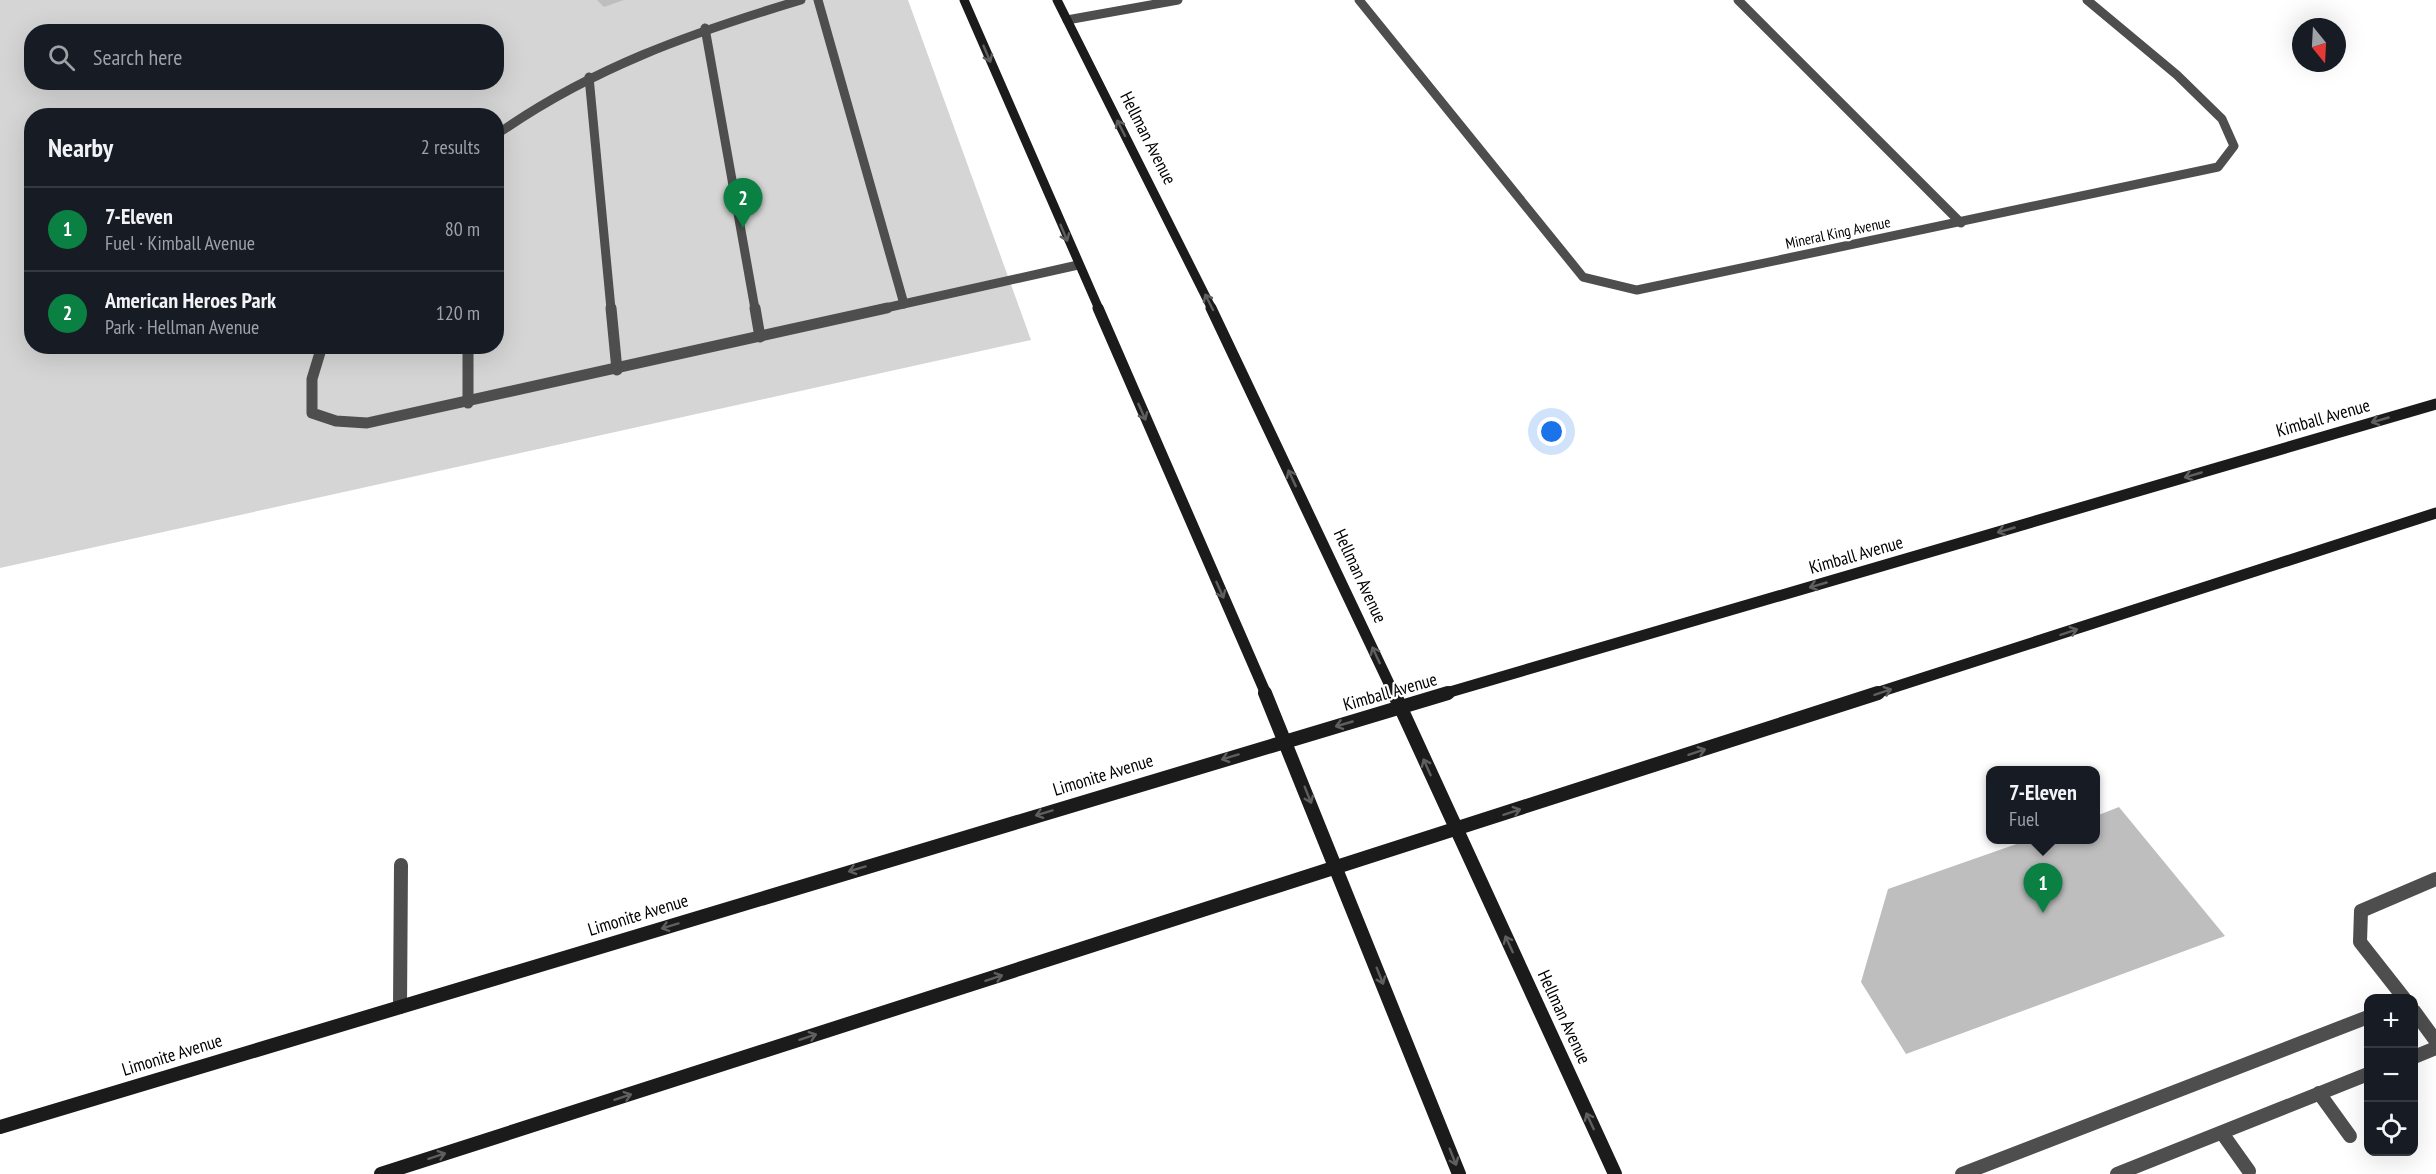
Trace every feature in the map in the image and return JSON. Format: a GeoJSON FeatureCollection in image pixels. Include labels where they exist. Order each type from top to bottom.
{"type":"FeatureCollection","features":[{"type":"Feature","properties":{"kind":"main road"},"geometry":{"type":"LineString","coordinates":[[964,0],[1287,740],[1459,1174]]}},
{"type":"Feature","properties":{"kind":"main road","name":"Hellman Avenue"},"geometry":{"type":"LineString","coordinates":[[1057,0],[1215,315],[1401,708],[1615,1174]]}},
{"type":"Feature","properties":{"kind":"main road","name":"Kimball Avenue"},"geometry":{"type":"LineString","coordinates":[[1287,740],[2436,404]]}},
{"type":"Feature","properties":{"kind":"main road"},"geometry":{"type":"LineString","coordinates":[[381,1174],[2436,513]]}},
{"type":"Feature","properties":{"kind":"main road","name":"Limonite Avenue"},"geometry":{"type":"LineString","coordinates":[[0,1127],[1287,740]]}},
{"type":"Feature","properties":{"kind":"street"},"geometry":{"type":"LineString","coordinates":[[504,130],[589,77],[705,28],[801,0]]}},
{"type":"Feature","properties":{"kind":"street"},"geometry":{"type":"LineString","coordinates":[[818,0],[904,304]]}},
{"type":"Feature","properties":{"kind":"street"},"geometry":{"type":"LineString","coordinates":[[1067,20],[1178,0]]}},
{"type":"Feature","properties":{"kind":"street","name":"Mineral King Avenue"},"geometry":{"type":"LineString","coordinates":[[1359,0],[1583,277],[1636,290],[1961,223],[2218,166],[2234,146],[2222,119],[2177,75],[2087,0]]}},
{"type":"Feature","properties":{"kind":"street"},"geometry":{"type":"LineString","coordinates":[[1738,0],[1961,223]]}},
{"type":"Feature","properties":{"kind":"street"},"geometry":{"type":"LineString","coordinates":[[705,28],[760,337]]}},
{"type":"Feature","properties":{"kind":"street"},"geometry":{"type":"LineString","coordinates":[[589,77],[617,370]]}},
{"type":"Feature","properties":{"kind":"street"},"geometry":{"type":"LineString","coordinates":[[319,354],[312,370],[309,394],[312,412],[331,422],[350,424],[376,422],[617,370],[1078,265]]}},
{"type":"Feature","properties":{"kind":"street"},"geometry":{"type":"LineString","coordinates":[[468,354],[468,403]]}},
{"type":"Feature","properties":{"kind":"street"},"geometry":{"type":"LineString","coordinates":[[400,1007],[401,866]]}},
{"type":"Feature","properties":{"kind":"street"},"geometry":{"type":"LineString","coordinates":[[2400,994],[2360,942],[2361,911],[2436,879]]}},
{"type":"Feature","properties":{"kind":"street"},"geometry":{"type":"LineString","coordinates":[[2418,1016],[2436,1041]]}},
{"type":"Feature","properties":{"kind":"street"},"geometry":{"type":"LineString","coordinates":[[1962,1174],[2364,1019]]}},
{"type":"Feature","properties":{"kind":"street"},"geometry":{"type":"LineString","coordinates":[[2418,1055],[2436,1048]]}},
{"type":"Feature","properties":{"kind":"street"},"geometry":{"type":"LineString","coordinates":[[2122,1173],[2364,1076]]}},
{"type":"Feature","properties":{"kind":"street"},"geometry":{"type":"LineString","coordinates":[[2319,1093],[2350,1136]]}},
{"type":"Feature","properties":{"kind":"street"},"geometry":{"type":"LineString","coordinates":[[2222,1133],[2249,1171]]}},
{"type":"Feature","properties":{"kind":"shaded area"},"geometry":{"type":"Polygon","coordinates":[[[0,0],[908,0],[1031,340],[0,568],[0,0]]]}},
{"type":"Feature","properties":{"kind":"building"},"geometry":{"type":"Polygon","coordinates":[[[597,0],[624,0],[604,7],[597,0]]]}},
{"type":"Feature","properties":{"kind":"building"},"geometry":{"type":"Polygon","coordinates":[[[2119,807],[2225,936],[1906,1054],[1861,982],[1888,889],[2017,844],[2100,844],[2100,814],[2119,807]]]}},
{"type":"Feature","properties":{"kind":"place","name":"American Heroes Park"},"geometry":{"type":"Point","coordinates":[743,228]}},
{"type":"Feature","properties":{"kind":"place","name":"7-Eleven"},"geometry":{"type":"Point","coordinates":[2043,913]}}]}
